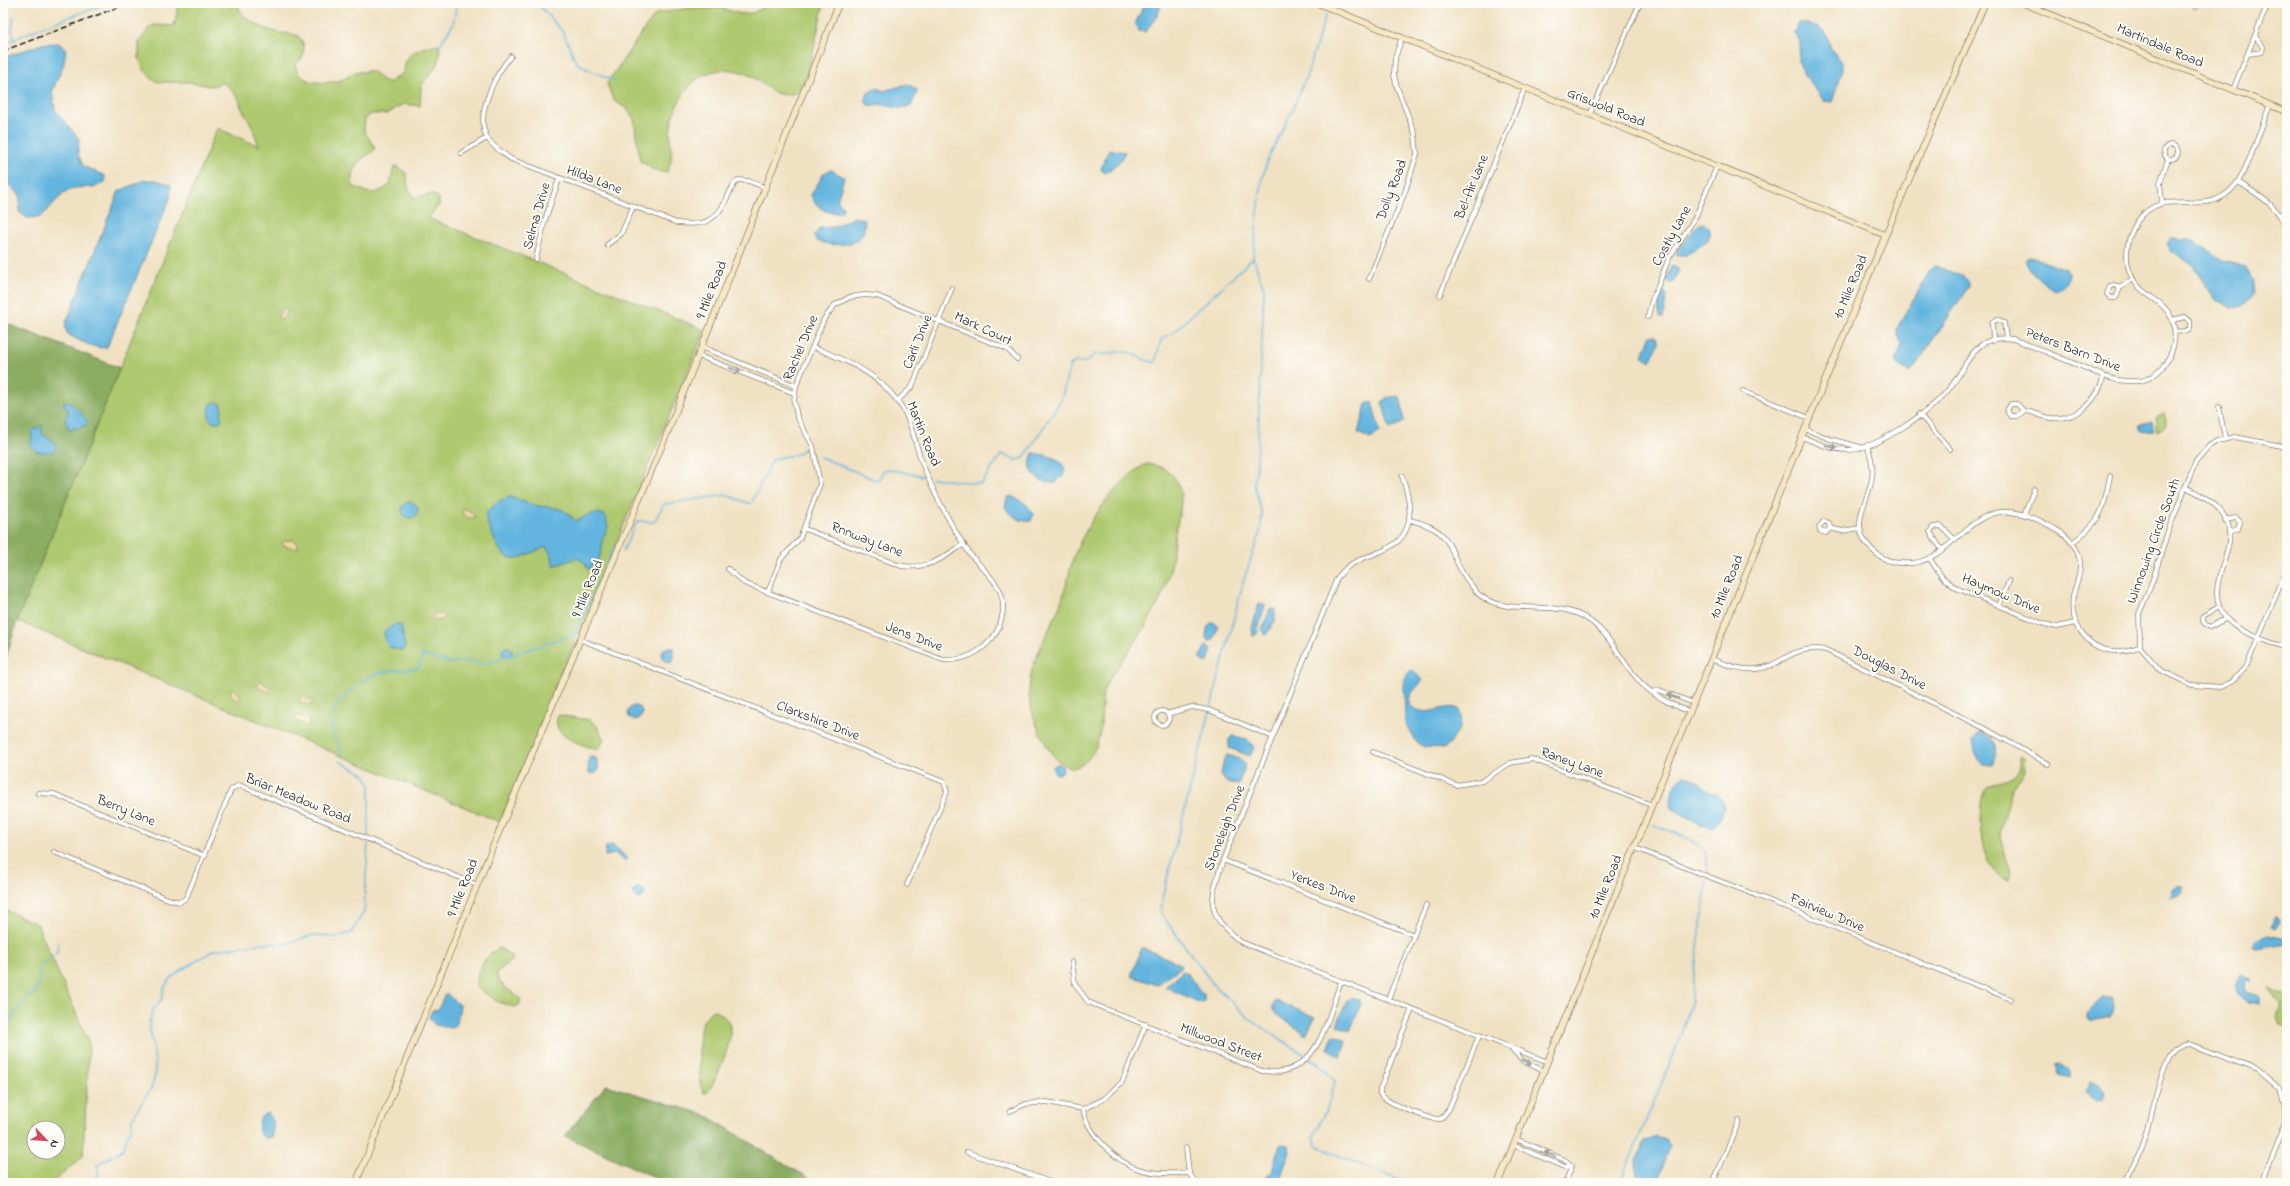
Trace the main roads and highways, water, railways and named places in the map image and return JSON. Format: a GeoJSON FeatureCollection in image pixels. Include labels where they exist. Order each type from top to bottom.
{"type":"FeatureCollection","features":[{"type":"Feature","properties":{"kind":"water"},"geometry":{"type":"Polygon","coordinates":[[[1145,3],[1162,4],[1155,20],[1145,32],[1139,31],[1135,24],[1145,3]]]}},
{"type":"Feature","properties":{"kind":"water"},"geometry":{"type":"Polygon","coordinates":[[[1798,22],[1817,26],[1826,33],[1831,49],[1842,62],[1842,72],[1832,102],[1824,101],[1804,74],[1798,60],[1800,41],[1794,33],[1798,22]]]}},
{"type":"Feature","properties":{"kind":"water"},"geometry":{"type":"Polygon","coordinates":[[[58,43],[66,48],[64,63],[52,92],[55,110],[79,139],[78,154],[83,166],[105,176],[105,182],[94,187],[71,189],[52,205],[41,217],[27,218],[19,212],[20,195],[3,180],[3,58],[42,44],[58,43]]]}},
{"type":"Feature","properties":{"kind":"water"},"geometry":{"type":"Polygon","coordinates":[[[908,84],[917,90],[911,106],[899,108],[878,104],[869,106],[865,101],[868,93],[876,88],[884,91],[908,84]]]}},
{"type":"Feature","properties":{"kind":"water"},"geometry":{"type":"Polygon","coordinates":[[[1109,149],[1125,152],[1120,161],[1106,173],[1101,170],[1109,149]]]}},
{"type":"Feature","properties":{"kind":"water"},"geometry":{"type":"Polygon","coordinates":[[[831,170],[844,177],[837,201],[843,206],[842,211],[828,212],[823,210],[816,204],[811,195],[824,173],[831,170]]]}},
{"type":"Feature","properties":{"kind":"water"},"geometry":{"type":"Polygon","coordinates":[[[145,180],[156,180],[171,185],[170,198],[107,347],[103,348],[93,346],[67,333],[65,325],[119,191],[145,180]]]}},
{"type":"Feature","properties":{"kind":"water"},"geometry":{"type":"Polygon","coordinates":[[[854,217],[864,219],[862,235],[857,240],[850,243],[833,244],[817,241],[814,236],[820,228],[834,227],[854,217]]]}},
{"type":"Feature","properties":{"kind":"water"},"geometry":{"type":"Polygon","coordinates":[[[1703,223],[1709,230],[1708,240],[1686,255],[1677,255],[1676,253],[1698,225],[1703,223]]]}},
{"type":"Feature","properties":{"kind":"water"},"geometry":{"type":"Polygon","coordinates":[[[2171,238],[2191,239],[2225,261],[2245,267],[2254,280],[2253,295],[2244,306],[2233,308],[2216,300],[2192,265],[2171,250],[2167,244],[2171,238]]]}},
{"type":"Feature","properties":{"kind":"water"},"geometry":{"type":"Polygon","coordinates":[[[2030,257],[2065,269],[2069,273],[2068,279],[2064,286],[2057,291],[2043,282],[2026,262],[2026,258],[2030,257]]]}},
{"type":"Feature","properties":{"kind":"water"},"geometry":{"type":"Polygon","coordinates":[[[1672,265],[1679,270],[1673,282],[1669,283],[1666,280],[1672,265]]]}},
{"type":"Feature","properties":{"kind":"water"},"geometry":{"type":"Polygon","coordinates":[[[1935,266],[1964,277],[1969,282],[1969,286],[1914,368],[1909,372],[1898,365],[1896,360],[1902,345],[1896,330],[1929,272],[1935,266]]]}},
{"type":"Feature","properties":{"kind":"water"},"geometry":{"type":"Polygon","coordinates":[[[1663,292],[1667,294],[1663,318],[1660,317],[1658,307],[1663,292]]]}},
{"type":"Feature","properties":{"kind":"water"},"geometry":{"type":"Polygon","coordinates":[[[1653,335],[1657,337],[1659,344],[1650,361],[1643,356],[1650,337],[1653,335]]]}},
{"type":"Feature","properties":{"kind":"water"},"geometry":{"type":"Polygon","coordinates":[[[1399,396],[1401,399],[1404,422],[1390,429],[1382,402],[1386,398],[1399,396]]]}},
{"type":"Feature","properties":{"kind":"water"},"geometry":{"type":"Polygon","coordinates":[[[64,401],[74,406],[80,412],[88,422],[85,426],[69,430],[65,419],[68,414],[68,409],[64,406],[64,401]]]}},
{"type":"Feature","properties":{"kind":"water"},"geometry":{"type":"Polygon","coordinates":[[[218,402],[222,404],[221,421],[213,423],[209,418],[210,404],[218,402]]]}},
{"type":"Feature","properties":{"kind":"water"},"geometry":{"type":"Polygon","coordinates":[[[1372,402],[1380,432],[1371,439],[1358,433],[1366,404],[1372,402]]]}},
{"type":"Feature","properties":{"kind":"water"},"geometry":{"type":"Polygon","coordinates":[[[2151,421],[2154,430],[2141,431],[2139,426],[2151,421]]]}},
{"type":"Feature","properties":{"kind":"water"},"geometry":{"type":"Polygon","coordinates":[[[42,425],[42,434],[54,442],[56,448],[53,452],[38,452],[31,447],[32,431],[42,425]]]}},
{"type":"Feature","properties":{"kind":"water"},"geometry":{"type":"Polygon","coordinates":[[[1033,453],[1047,455],[1062,464],[1065,468],[1063,476],[1056,483],[1044,481],[1035,475],[1032,471],[1031,465],[1033,453]]]}},
{"type":"Feature","properties":{"kind":"water"},"geometry":{"type":"Polygon","coordinates":[[[1011,496],[1025,503],[1034,514],[1031,521],[1020,520],[1007,510],[1005,507],[1007,498],[1011,496]]]}},
{"type":"Feature","properties":{"kind":"water"},"geometry":{"type":"Polygon","coordinates":[[[509,497],[534,505],[557,508],[566,512],[575,521],[593,514],[605,515],[608,527],[602,541],[602,550],[599,558],[588,570],[585,563],[577,558],[554,566],[551,554],[546,547],[521,557],[508,557],[503,554],[498,547],[488,525],[486,513],[499,501],[509,497]]]}},
{"type":"Feature","properties":{"kind":"water"},"geometry":{"type":"Polygon","coordinates":[[[407,502],[413,502],[418,507],[416,516],[413,518],[407,518],[402,513],[402,507],[407,502]]]}},
{"type":"Feature","properties":{"kind":"water"},"geometry":{"type":"Polygon","coordinates":[[[1259,603],[1265,605],[1257,634],[1253,636],[1252,628],[1259,603]]]}},
{"type":"Feature","properties":{"kind":"water"},"geometry":{"type":"Polygon","coordinates":[[[1270,609],[1275,609],[1275,621],[1266,635],[1262,630],[1270,609]]]}},
{"type":"Feature","properties":{"kind":"water"},"geometry":{"type":"Polygon","coordinates":[[[1211,623],[1215,623],[1218,627],[1213,640],[1209,641],[1206,639],[1207,628],[1211,623]]]}},
{"type":"Feature","properties":{"kind":"water"},"geometry":{"type":"Polygon","coordinates":[[[396,624],[401,625],[405,647],[402,651],[389,647],[385,641],[384,631],[396,624]]]}},
{"type":"Feature","properties":{"kind":"water"},"geometry":{"type":"Polygon","coordinates":[[[1206,646],[1212,649],[1208,662],[1203,662],[1199,658],[1206,646]]]}},
{"type":"Feature","properties":{"kind":"water"},"geometry":{"type":"Polygon","coordinates":[[[505,647],[509,647],[512,652],[509,657],[505,657],[502,654],[502,650],[505,647]]]}},
{"type":"Feature","properties":{"kind":"water"},"geometry":{"type":"Polygon","coordinates":[[[668,647],[674,648],[674,658],[671,663],[664,660],[661,656],[663,650],[668,647]]]}},
{"type":"Feature","properties":{"kind":"water"},"geometry":{"type":"Polygon","coordinates":[[[1413,670],[1423,680],[1410,695],[1409,705],[1424,711],[1453,707],[1459,709],[1461,715],[1460,725],[1456,735],[1445,748],[1425,747],[1417,743],[1405,723],[1404,680],[1409,672],[1413,670]]]}},
{"type":"Feature","properties":{"kind":"water"},"geometry":{"type":"Polygon","coordinates":[[[632,706],[638,706],[642,710],[642,716],[638,720],[632,720],[628,716],[628,710],[632,706]]]}},
{"type":"Feature","properties":{"kind":"water"},"geometry":{"type":"Polygon","coordinates":[[[1979,733],[1990,737],[1996,744],[1996,754],[1992,765],[1983,763],[1977,757],[1973,739],[1979,733]]]}},
{"type":"Feature","properties":{"kind":"water"},"geometry":{"type":"Polygon","coordinates":[[[1232,736],[1242,738],[1250,742],[1254,748],[1250,756],[1229,748],[1229,739],[1232,736]]]}},
{"type":"Feature","properties":{"kind":"water"},"geometry":{"type":"Polygon","coordinates":[[[1227,755],[1240,759],[1246,764],[1238,785],[1227,783],[1221,775],[1224,759],[1227,755]]]}},
{"type":"Feature","properties":{"kind":"water"},"geometry":{"type":"Polygon","coordinates":[[[589,756],[596,758],[599,770],[594,774],[588,773],[589,756]]]}},
{"type":"Feature","properties":{"kind":"water"},"geometry":{"type":"Polygon","coordinates":[[[1058,764],[1063,769],[1058,774],[1053,769],[1058,764]]]}},
{"type":"Feature","properties":{"kind":"water"},"geometry":{"type":"Polygon","coordinates":[[[1684,775],[1694,779],[1722,800],[1724,808],[1723,813],[1712,828],[1701,825],[1670,807],[1673,788],[1684,775]]]}},
{"type":"Feature","properties":{"kind":"water"},"geometry":{"type":"Polygon","coordinates":[[[612,845],[627,859],[625,861],[615,854],[605,856],[606,847],[612,845]]]}},
{"type":"Feature","properties":{"kind":"water"},"geometry":{"type":"Polygon","coordinates":[[[2179,884],[2184,886],[2182,893],[2170,898],[2173,889],[2179,884]]]}},
{"type":"Feature","properties":{"kind":"water"},"geometry":{"type":"Polygon","coordinates":[[[639,887],[643,889],[645,893],[643,897],[639,899],[635,897],[633,893],[635,889],[639,887]]]}},
{"type":"Feature","properties":{"kind":"water"},"geometry":{"type":"Polygon","coordinates":[[[2274,917],[2277,917],[2280,922],[2275,929],[2271,927],[2274,917]]]}},
{"type":"Feature","properties":{"kind":"water"},"geometry":{"type":"Polygon","coordinates":[[[2268,935],[2287,939],[2287,944],[2258,949],[2254,946],[2256,941],[2268,935]]]}},
{"type":"Feature","properties":{"kind":"water"},"geometry":{"type":"Polygon","coordinates":[[[1142,948],[1179,963],[1181,967],[1157,985],[1131,976],[1142,948]]]}},
{"type":"Feature","properties":{"kind":"water"},"geometry":{"type":"Polygon","coordinates":[[[1183,971],[1186,972],[1204,996],[1204,1001],[1201,1003],[1165,987],[1183,971]]]}},
{"type":"Feature","properties":{"kind":"water"},"geometry":{"type":"Polygon","coordinates":[[[2242,975],[2252,980],[2245,982],[2246,993],[2260,997],[2260,1004],[2249,1002],[2237,994],[2235,985],[2242,975]]]}},
{"type":"Feature","properties":{"kind":"water"},"geometry":{"type":"Polygon","coordinates":[[[446,993],[460,1006],[457,1022],[452,1028],[435,1025],[429,1017],[432,1011],[439,1009],[446,993]]]}},
{"type":"Feature","properties":{"kind":"water"},"geometry":{"type":"Polygon","coordinates":[[[1351,997],[1359,1000],[1361,1004],[1350,1031],[1337,1025],[1347,1001],[1351,997]]]}},
{"type":"Feature","properties":{"kind":"water"},"geometry":{"type":"Polygon","coordinates":[[[2102,998],[2111,998],[2114,1005],[2114,1010],[2110,1017],[2092,1021],[2088,1018],[2088,1013],[2102,998]]]}},
{"type":"Feature","properties":{"kind":"water"},"geometry":{"type":"Polygon","coordinates":[[[1276,1001],[1315,1017],[1306,1035],[1275,1013],[1272,1007],[1276,1001]]]}},
{"type":"Feature","properties":{"kind":"water"},"geometry":{"type":"Polygon","coordinates":[[[1335,1035],[1346,1040],[1341,1056],[1328,1049],[1333,1036],[1335,1035]]]}},
{"type":"Feature","properties":{"kind":"water"},"geometry":{"type":"Polygon","coordinates":[[[2060,1064],[2070,1072],[2070,1078],[2059,1075],[2056,1065],[2060,1064]]]}},
{"type":"Feature","properties":{"kind":"water"},"geometry":{"type":"Polygon","coordinates":[[[2090,1081],[2100,1084],[2103,1088],[2105,1093],[2103,1100],[2095,1101],[2087,1092],[2090,1081]]]}},
{"type":"Feature","properties":{"kind":"water"},"geometry":{"type":"Polygon","coordinates":[[[267,1113],[272,1118],[273,1126],[271,1137],[264,1138],[259,1133],[259,1124],[260,1119],[267,1113]]]}},
{"type":"Feature","properties":{"kind":"water"},"geometry":{"type":"Polygon","coordinates":[[[1656,1136],[1666,1141],[1670,1147],[1659,1177],[1647,1181],[1638,1178],[1636,1163],[1645,1141],[1656,1136]]]}},
{"type":"Feature","properties":{"kind":"water"},"geometry":{"type":"Polygon","coordinates":[[[1280,1145],[1288,1145],[1290,1151],[1281,1176],[1285,1183],[1263,1183],[1265,1178],[1272,1172],[1280,1145]]]}},
{"type":"Feature","properties":{"kind":"waterway"},"geometry":{"type":"LineString","coordinates":[[3,44],[37,29],[108,3]]}},
{"type":"Feature","properties":{"kind":"waterway"},"geometry":{"type":"LineString","coordinates":[[439,46],[453,24],[457,3]]}},
{"type":"Feature","properties":{"kind":"waterway"},"geometry":{"type":"LineString","coordinates":[[537,3],[563,32],[576,62],[587,69],[615,81]]}},
{"type":"Feature","properties":{"kind":"waterway"},"geometry":{"type":"LineString","coordinates":[[1326,14],[1308,72],[1293,109],[1268,159],[1262,179],[1253,257],[1264,289],[1257,464],[1254,484],[1262,515],[1260,533],[1244,579],[1163,894],[1161,914],[1213,984],[1250,1019],[1320,1065],[1335,1081],[1331,1099],[1313,1137],[1316,1145],[1358,1164],[1411,1183]]}},
{"type":"Feature","properties":{"kind":"waterway"},"geometry":{"type":"LineString","coordinates":[[14,16],[12,31],[15,40]]}},
{"type":"Feature","properties":{"kind":"waterway"},"geometry":{"type":"LineString","coordinates":[[932,478],[981,484],[1002,454],[1016,460],[1024,458],[1061,400],[1070,365],[1076,362],[1087,362],[1095,354],[1103,355],[1118,352],[1130,353],[1148,361],[1155,362],[1161,340],[1174,332],[1253,258]]}},
{"type":"Feature","properties":{"kind":"waterway"},"geometry":{"type":"LineString","coordinates":[[623,551],[637,521],[654,522],[664,504],[726,495],[751,504],[773,459],[798,454],[803,449],[812,455]]}},
{"type":"Feature","properties":{"kind":"waterway"},"geometry":{"type":"LineString","coordinates":[[820,457],[878,481],[883,471],[887,469],[923,476]]}},
{"type":"Feature","properties":{"kind":"waterway"},"geometry":{"type":"LineString","coordinates":[[342,755],[332,732],[332,715],[343,698],[360,683],[379,673],[392,670],[418,668],[423,658],[421,654],[451,663],[463,660],[485,664],[575,634],[614,547]]}},
{"type":"Feature","properties":{"kind":"waterway"},"geometry":{"type":"LineString","coordinates":[[339,761],[364,774],[370,783],[368,837]]}},
{"type":"Feature","properties":{"kind":"waterway"},"geometry":{"type":"LineString","coordinates":[[1654,825],[1686,837],[1705,851],[1708,871]]}},
{"type":"Feature","properties":{"kind":"waterway"},"geometry":{"type":"LineString","coordinates":[[77,1183],[95,1179],[99,1174],[97,1165],[123,1149],[127,1136],[131,1130],[132,1119],[152,1087],[155,1075],[155,1062],[149,1023],[154,1008],[162,999],[164,988],[169,980],[180,971],[214,950],[264,943],[286,944],[312,935],[335,937],[351,933],[364,912],[368,843]]}},
{"type":"Feature","properties":{"kind":"waterway"},"geometry":{"type":"LineString","coordinates":[[1620,1183],[1673,1056],[1690,1007],[1707,881]]}},
{"type":"Feature","properties":{"kind":"waterway"},"geometry":{"type":"LineString","coordinates":[[3,1025],[7,1025],[28,996],[35,993],[40,977],[38,967],[57,953],[58,942]]}},
{"type":"Feature","properties":{"kind":"railway"},"geometry":{"type":"LineString","coordinates":[[3,51],[129,3]]}}]}
